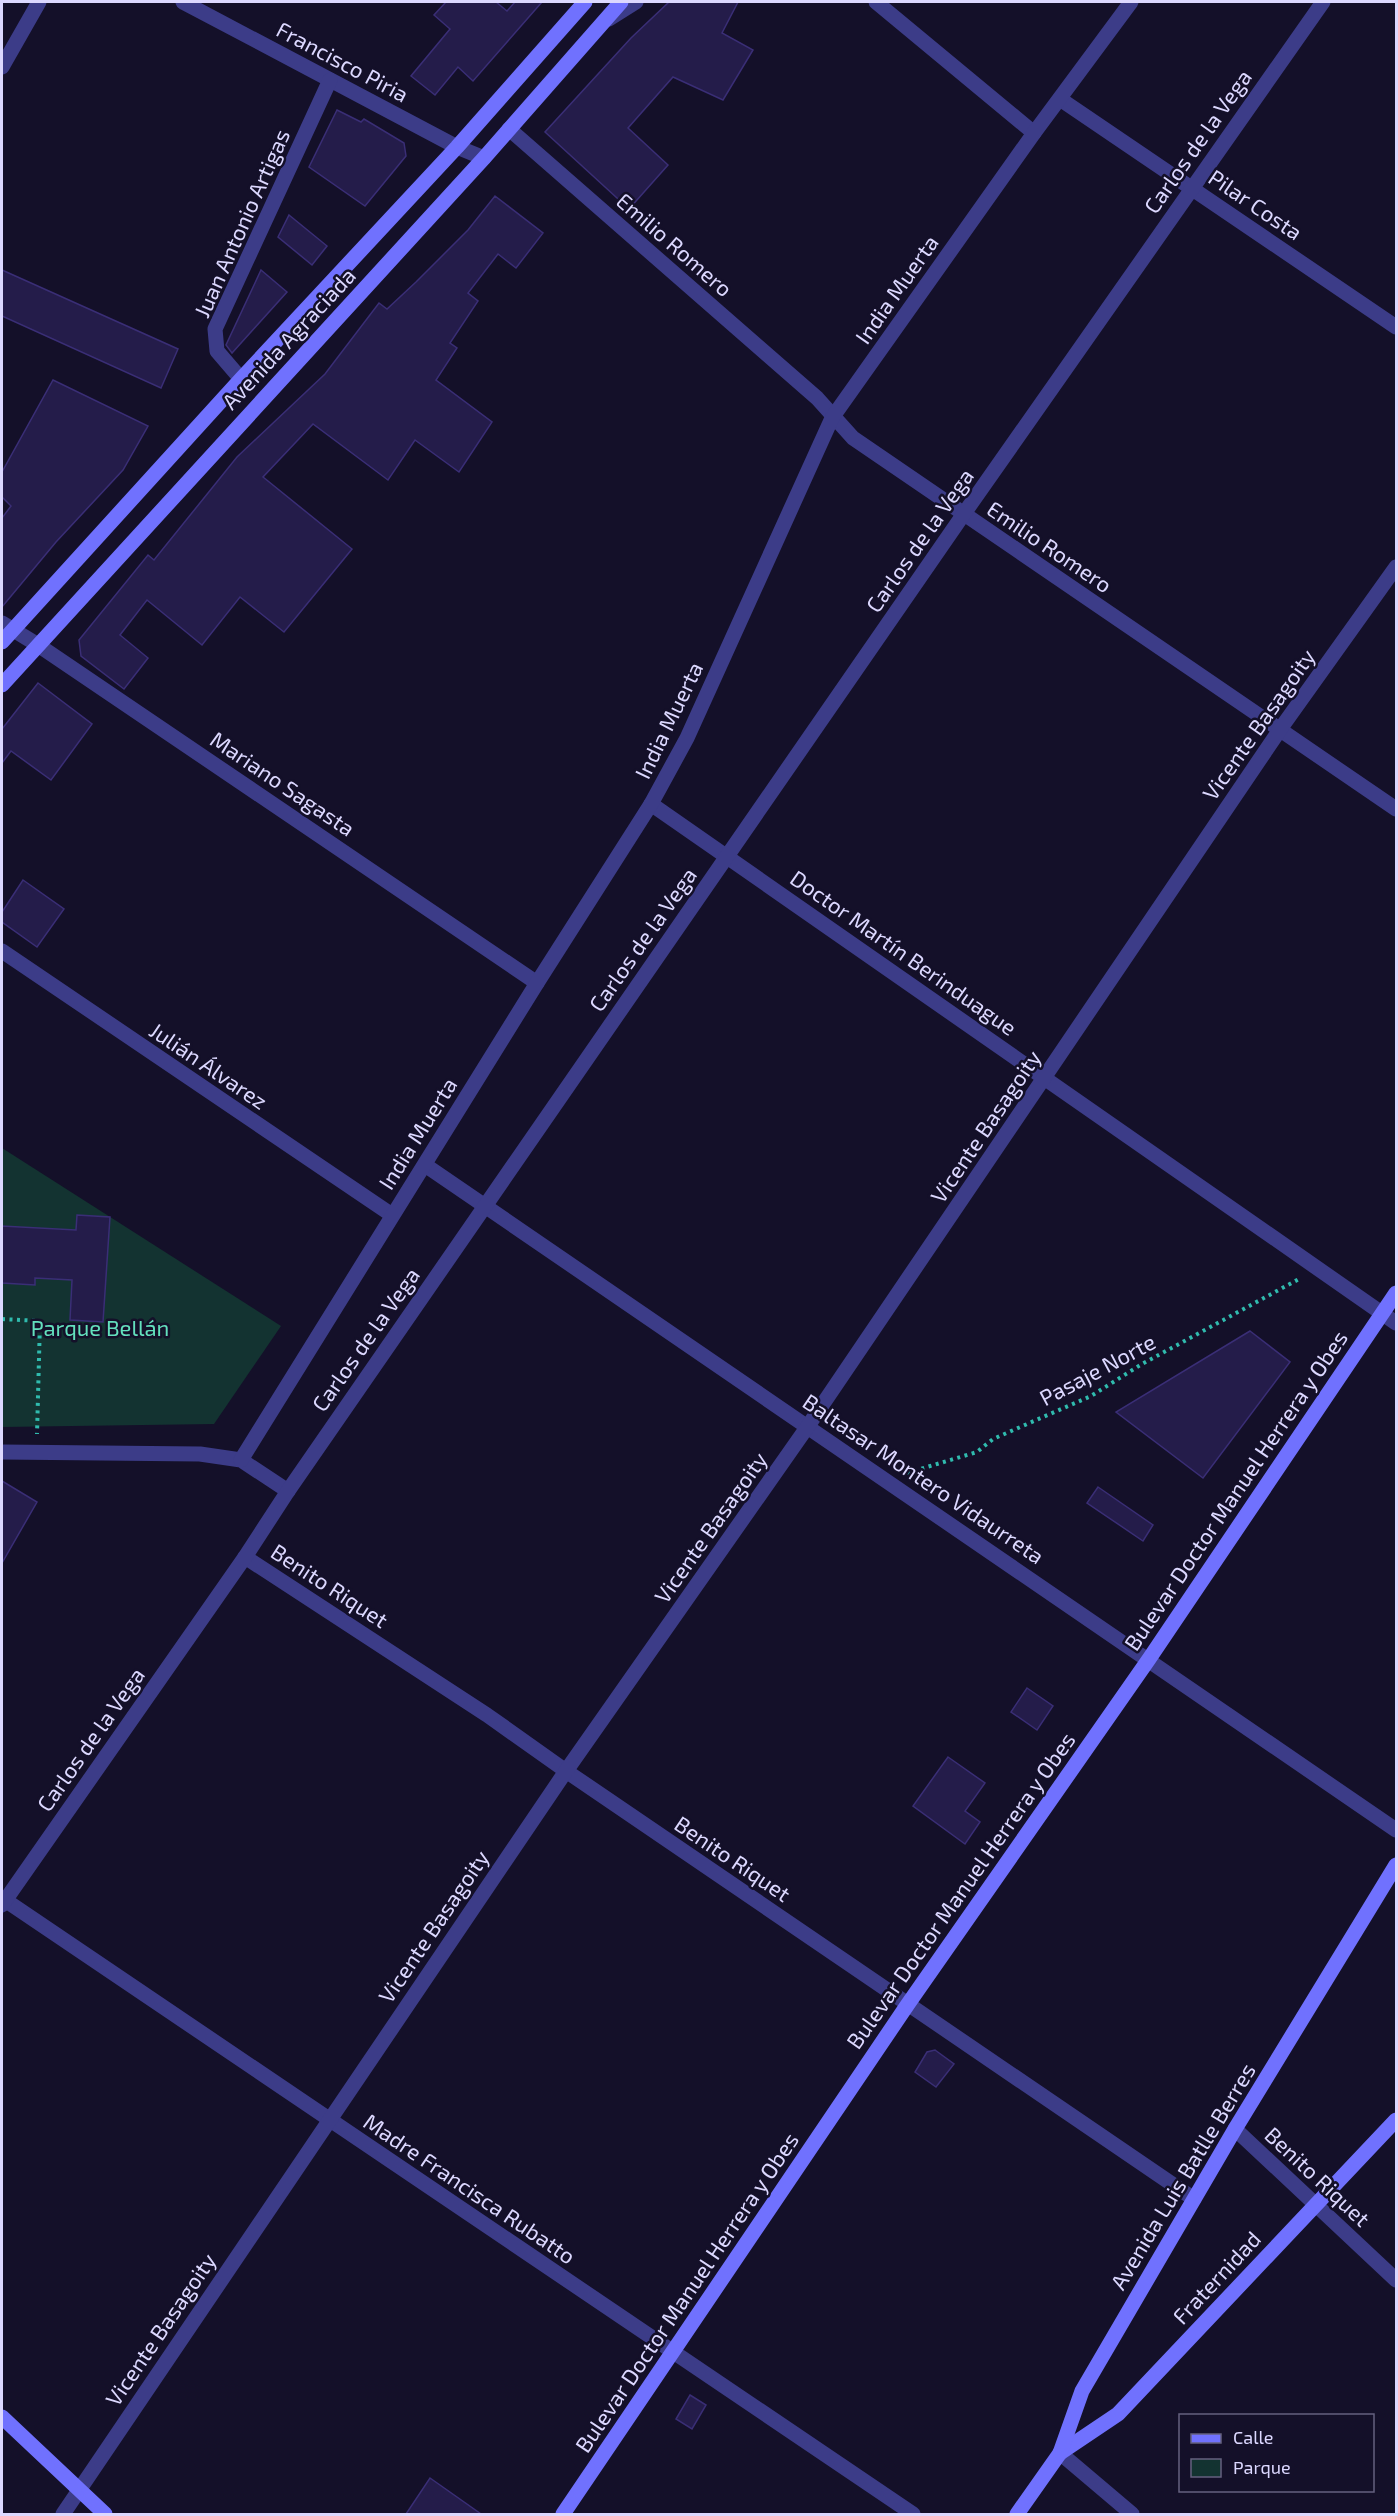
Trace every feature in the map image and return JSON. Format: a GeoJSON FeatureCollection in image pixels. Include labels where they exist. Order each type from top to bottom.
{"type":"FeatureCollection","features":[{"type":"Feature","properties":{"kind":"street"},"geometry":{"type":"LineString","coordinates":[[2,68],[39,2]]}},
{"type":"Feature","properties":{"kind":"street","name":"Francisco Piria"},"geometry":{"type":"LineString","coordinates":[[183,2],[457,147],[484,158]]}},
{"type":"Feature","properties":{"kind":"street","name":"Avenida Agraciada"},"geometry":{"type":"LineString","coordinates":[[2,685],[484,158],[621,2]]}},
{"type":"Feature","properties":{"kind":"street","name":"Avenida Agraciada"},"geometry":{"type":"LineString","coordinates":[[607,20],[636,2]]}},
{"type":"Feature","properties":{"kind":"street"},"geometry":{"type":"LineString","coordinates":[[876,2],[1034,133]]}},
{"type":"Feature","properties":{"kind":"street","name":"India Muerta"},"geometry":{"type":"LineString","coordinates":[[242,1460],[392,1215],[651,804],[687,738],[832,417],[1034,133],[1131,2]]}},
{"type":"Feature","properties":{"kind":"street","name":"Carlos de la Vega"},"geometry":{"type":"LineString","coordinates":[[2,1901],[245,1557],[485,1205],[963,515],[1323,2]]}},
{"type":"Feature","properties":{"kind":"street","name":"Avenida Agraciada"},"geometry":{"type":"LineString","coordinates":[[2,642],[7,627],[242,379],[457,147],[581,4]]}},
{"type":"Feature","properties":{"kind":"street","name":"Juan Antonio Artigas"},"geometry":{"type":"LineString","coordinates":[[242,379],[217,351],[215,329],[330,80]]}},
{"type":"Feature","properties":{"kind":"street","name":"Pilar Costa"},"geometry":{"type":"LineString","coordinates":[[1060,99],[1396,327]]}},
{"type":"Feature","properties":{"kind":"street","name":"Emilio Romero"},"geometry":{"type":"LineString","coordinates":[[510,129],[817,398],[853,438],[963,515],[1281,728],[1396,809]]}},
{"type":"Feature","properties":{"kind":"street","name":"Vicente Basagoity"},"geometry":{"type":"LineString","coordinates":[[63,2514],[566,1771],[808,1426],[1281,728],[1396,567]]}},
{"type":"Feature","properties":{"kind":"street","name":"Mariano Sagasta"},"geometry":{"type":"LineString","coordinates":[[7,627],[38,645],[537,983]]}},
{"type":"Feature","properties":{"kind":"street","name":"Doctor Martín Berinduague"},"geometry":{"type":"LineString","coordinates":[[651,804],[1396,1323]]}},
{"type":"Feature","properties":{"kind":"street","name":"Julián Álvarez"},"geometry":{"type":"LineString","coordinates":[[2,951],[392,1215]]}},
{"type":"Feature","properties":{"kind":"street","name":"Baltasar Montero Vidaurreta"},"geometry":{"type":"LineString","coordinates":[[425,1165],[1396,1830]]}},
{"type":"Feature","properties":{"kind":"street","name":"Bulevar Doctor Manuel Herrera y Obes"},"geometry":{"type":"LineString","coordinates":[[563,2514],[908,2004],[1149,1659],[1396,1293]]}},
{"type":"Feature","properties":{"kind":"street"},"geometry":{"type":"LineString","coordinates":[[2,1452],[200,1454],[242,1460],[288,1491]]}},
{"type":"Feature","properties":{"kind":"street","name":"Benito Riquet"},"geometry":{"type":"LineString","coordinates":[[245,1557],[477,1708],[1194,2199]]}},
{"type":"Feature","properties":{"kind":"street","name":"Avenida Luis Batlle Berres"},"geometry":{"type":"LineString","coordinates":[[1017,2514],[1060,2453],[1082,2391],[1235,2129],[1396,1865]]}},
{"type":"Feature","properties":{"kind":"street","name":"Madre Francisca Rubatto"},"geometry":{"type":"LineString","coordinates":[[2,1901],[913,2514]]}},
{"type":"Feature","properties":{"kind":"street","name":"Fraternidad"},"geometry":{"type":"LineString","coordinates":[[1060,2453],[1118,2414],[1396,2120]]}},
{"type":"Feature","properties":{"kind":"street","name":"Benito Riquet"},"geometry":{"type":"LineString","coordinates":[[1235,2129],[1396,2280]]}},
{"type":"Feature","properties":{"kind":"street"},"geometry":{"type":"LineString","coordinates":[[2,2417],[105,2514]]}},
{"type":"Feature","properties":{"kind":"street"},"geometry":{"type":"LineString","coordinates":[[1060,2453],[1132,2514]]}},
{"type":"Feature","properties":{"kind":"path","name":"Pasaje Norte"},"geometry":{"type":"LineString","coordinates":[[885,1478],[945,1463],[977,1452],[993,1439],[1091,1396],[1142,1364],[1318,1268]]}},
{"type":"Feature","properties":{"kind":"path"},"geometry":{"type":"LineString","coordinates":[[2,1319],[40,1321],[36,1453]]}},
{"type":"Feature","properties":{"kind":"green space","name":"Parque Bellán"},"geometry":{"type":"Polygon","coordinates":[[[2,1148],[281,1326],[214,1424],[2,1427],[2,1148]]]}},
{"type":"Feature","properties":{"kind":"building"},"geometry":{"type":"Polygon","coordinates":[[[446,2],[496,2],[507,11],[515,2],[542,2],[473,81],[458,67],[435,95],[411,76],[450,29],[434,15],[446,2]]]}},
{"type":"Feature","properties":{"kind":"building"},"geometry":{"type":"Polygon","coordinates":[[[669,2],[738,2],[722,33],[753,50],[723,100],[673,77],[628,128],[668,165],[629,209],[545,132],[631,38],[669,2]]]}},
{"type":"Feature","properties":{"kind":"building"},"geometry":{"type":"Polygon","coordinates":[[[337,110],[361,122],[364,119],[404,143],[406,156],[365,206],[309,167],[337,110]]]}},
{"type":"Feature","properties":{"kind":"building"},"geometry":{"type":"Polygon","coordinates":[[[495,196],[543,233],[516,268],[498,254],[468,293],[478,301],[450,343],[457,348],[436,380],[492,422],[459,472],[415,440],[388,480],[313,424],[263,477],[352,549],[284,632],[240,597],[202,645],[147,600],[120,635],[148,658],[124,689],[81,656],[79,640],[148,555],[154,560],[237,457],[325,374],[379,303],[387,309],[468,230],[495,196]]]}},
{"type":"Feature","properties":{"kind":"building"},"geometry":{"type":"Polygon","coordinates":[[[289,215],[327,246],[312,265],[278,237],[289,215]]]}},
{"type":"Feature","properties":{"kind":"building"},"geometry":{"type":"Polygon","coordinates":[[[2,270],[178,349],[161,388],[2,316],[2,270]]]}},
{"type":"Feature","properties":{"kind":"building"},"geometry":{"type":"Polygon","coordinates":[[[261,270],[287,292],[232,353],[226,345],[261,270]]]}},
{"type":"Feature","properties":{"kind":"building"},"geometry":{"type":"Polygon","coordinates":[[[53,380],[148,426],[123,470],[56,542],[2,607],[2,518],[11,506],[2,497],[2,472],[53,380]]]}},
{"type":"Feature","properties":{"kind":"building"},"geometry":{"type":"Polygon","coordinates":[[[38,683],[92,724],[51,780],[11,751],[2,763],[2,729],[38,683]]]}},
{"type":"Feature","properties":{"kind":"building"},"geometry":{"type":"Polygon","coordinates":[[[23,880],[64,909],[37,947],[2,922],[2,912],[23,880]]]}},
{"type":"Feature","properties":{"kind":"building"},"geometry":{"type":"Polygon","coordinates":[[[77,1215],[110,1217],[103,1322],[70,1320],[72,1280],[35,1278],[35,1285],[2,1283],[2,1226],[76,1230],[77,1215]]]}},
{"type":"Feature","properties":{"kind":"building"},"geometry":{"type":"Polygon","coordinates":[[[1250,1331],[1290,1362],[1203,1478],[1116,1412],[1250,1331]]]}},
{"type":"Feature","properties":{"kind":"building"},"geometry":{"type":"Polygon","coordinates":[[[2,1481],[37,1502],[2,1563],[2,1481]]]}},
{"type":"Feature","properties":{"kind":"building"},"geometry":{"type":"Polygon","coordinates":[[[1098,1487],[1153,1525],[1143,1541],[1087,1503],[1098,1487]]]}},
{"type":"Feature","properties":{"kind":"building"},"geometry":{"type":"Polygon","coordinates":[[[1027,1688],[1053,1706],[1037,1730],[1011,1712],[1027,1688]]]}},
{"type":"Feature","properties":{"kind":"building"},"geometry":{"type":"Polygon","coordinates":[[[948,1757],[985,1783],[965,1811],[980,1822],[965,1844],[913,1806],[948,1757]]]}},
{"type":"Feature","properties":{"kind":"building"},"geometry":{"type":"Polygon","coordinates":[[[935,2050],[954,2064],[936,2087],[915,2072],[927,2052],[935,2050]]]}},
{"type":"Feature","properties":{"kind":"building"},"geometry":{"type":"Polygon","coordinates":[[[690,2395],[706,2405],[692,2429],[676,2419],[690,2395]]]}},
{"type":"Feature","properties":{"kind":"building"},"geometry":{"type":"Polygon","coordinates":[[[430,2478],[481,2514],[406,2514],[430,2478]]]}}]}
